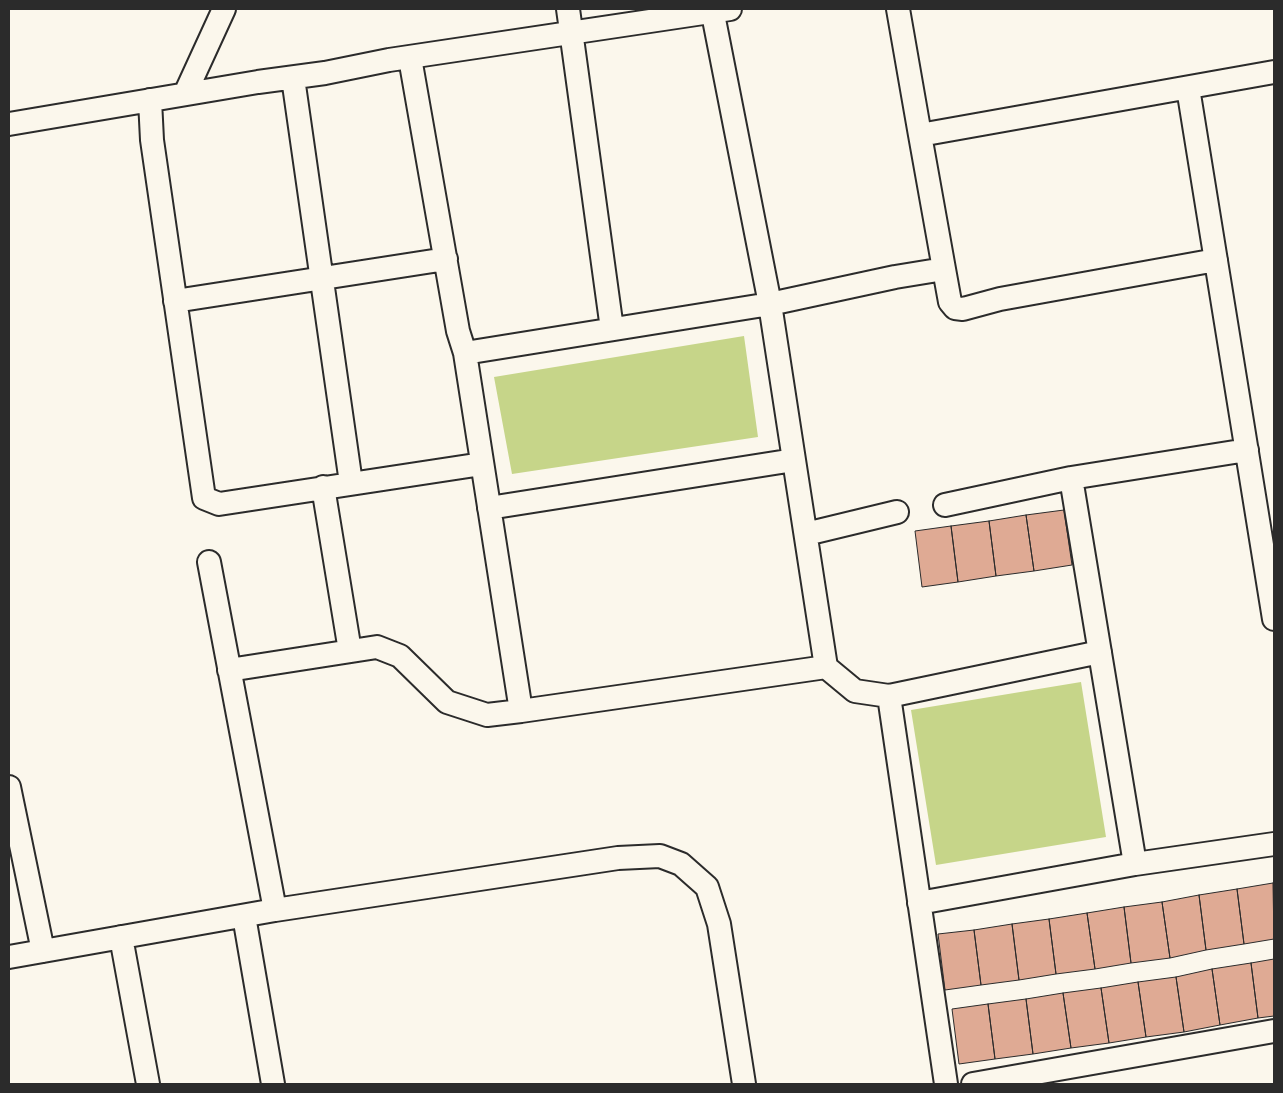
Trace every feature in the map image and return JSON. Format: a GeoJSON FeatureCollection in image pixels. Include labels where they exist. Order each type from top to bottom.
{"type":"FeatureCollection","features":[{"type":"Feature","properties":{"kind":"street"},"geometry":{"type":"LineString","coordinates":[[185,94],[224,9]]}},
{"type":"Feature","properties":{"kind":"street"},"geometry":{"type":"LineString","coordinates":[[568,9],[573,34],[612,329]]}},
{"type":"Feature","properties":{"kind":"street"},"geometry":{"type":"LineString","coordinates":[[898,9],[950,302],[955,308],[963,309],[1000,299],[1216,260]]}},
{"type":"Feature","properties":{"kind":"street"},"geometry":{"type":"LineString","coordinates":[[9,124],[185,94],[718,10],[770,304],[826,666],[855,691],[889,696],[1100,652]]}},
{"type":"Feature","properties":{"kind":"street"},"geometry":{"type":"LineString","coordinates":[[410,58],[458,331],[465,353],[521,710]]}},
{"type":"Feature","properties":{"kind":"street"},"geometry":{"type":"LineString","coordinates":[[920,135],[1274,72]]}},
{"type":"Feature","properties":{"kind":"street"},"geometry":{"type":"LineString","coordinates":[[293,78],[351,483]]}},
{"type":"Feature","properties":{"kind":"street"},"geometry":{"type":"LineString","coordinates":[[1188,88],[1274,620]]}},
{"type":"Feature","properties":{"kind":"street"},"geometry":{"type":"LineString","coordinates":[[150,100],[152,140],[204,498],[219,504],[482,464]]}},
{"type":"Feature","properties":{"kind":"street"},"geometry":{"type":"LineString","coordinates":[[175,301],[446,259]]}},
{"type":"Feature","properties":{"kind":"street"},"geometry":{"type":"LineString","coordinates":[[465,353],[770,304],[886,278],[944,269]]}},
{"type":"Feature","properties":{"kind":"street"},"geometry":{"type":"LineString","coordinates":[[945,505],[1071,478],[1247,450]]}},
{"type":"Feature","properties":{"kind":"street"},"geometry":{"type":"LineString","coordinates":[[489,508],[794,460]]}},
{"type":"Feature","properties":{"kind":"street"},"geometry":{"type":"LineString","coordinates":[[1071,478],[1136,864]]}},
{"type":"Feature","properties":{"kind":"street"},"geometry":{"type":"LineString","coordinates":[[323,487],[350,651]]}},
{"type":"Feature","properties":{"kind":"street"},"geometry":{"type":"LineString","coordinates":[[806,534],[897,512]]}},
{"type":"Feature","properties":{"kind":"street"},"geometry":{"type":"LineString","coordinates":[[209,562],[275,910]]}},
{"type":"Feature","properties":{"kind":"street"},"geometry":{"type":"LineString","coordinates":[[229,670],[377,647],[400,656],[446,702],[487,715],[826,666]]}},
{"type":"Feature","properties":{"kind":"street"},"geometry":{"type":"LineString","coordinates":[[889,696],[946,1084]]}},
{"type":"Feature","properties":{"kind":"street"},"geometry":{"type":"LineString","coordinates":[[9,787],[43,951]]}},
{"type":"Feature","properties":{"kind":"street"},"geometry":{"type":"LineString","coordinates":[[920,903],[1136,864],[1274,844]]}},
{"type":"Feature","properties":{"kind":"street"},"geometry":{"type":"LineString","coordinates":[[9,957],[275,910],[618,858],[660,856],[681,864],[707,887],[719,924],[744,1084]]}},
{"type":"Feature","properties":{"kind":"street"},"geometry":{"type":"LineString","coordinates":[[244,916],[273,1084]]}},
{"type":"Feature","properties":{"kind":"street"},"geometry":{"type":"LineString","coordinates":[[121,937],[148,1084]]}},
{"type":"Feature","properties":{"kind":"street"},"geometry":{"type":"LineString","coordinates":[[973,1084],[1274,1031]]}},
{"type":"Feature","properties":{"kind":"green space"},"geometry":{"type":"Polygon","coordinates":[[[744,336],[758,437],[512,474],[494,377],[744,336]]]}},
{"type":"Feature","properties":{"kind":"green space"},"geometry":{"type":"Polygon","coordinates":[[[1081,682],[1106,837],[936,865],[911,710],[1081,682]]]}},
{"type":"Feature","properties":{"kind":"building"},"geometry":{"type":"Polygon","coordinates":[[[1064,510],[1072,565],[1034,571],[1026,515],[1064,510]]]}},
{"type":"Feature","properties":{"kind":"building"},"geometry":{"type":"Polygon","coordinates":[[[1026,515],[1034,571],[996,576],[989,521],[1026,515]]]}},
{"type":"Feature","properties":{"kind":"building"},"geometry":{"type":"Polygon","coordinates":[[[989,521],[996,576],[958,582],[951,526],[989,521]]]}},
{"type":"Feature","properties":{"kind":"building"},"geometry":{"type":"Polygon","coordinates":[[[951,526],[958,582],[922,587],[915,531],[951,526]]]}},
{"type":"Feature","properties":{"kind":"building"},"geometry":{"type":"Polygon","coordinates":[[[1273,883],[1274,939],[1244,944],[1237,889],[1273,883]]]}},
{"type":"Feature","properties":{"kind":"building"},"geometry":{"type":"Polygon","coordinates":[[[1237,889],[1244,944],[1206,950],[1199,895],[1237,889]]]}},
{"type":"Feature","properties":{"kind":"building"},"geometry":{"type":"Polygon","coordinates":[[[1199,895],[1206,950],[1170,958],[1162,902],[1199,895]]]}},
{"type":"Feature","properties":{"kind":"building"},"geometry":{"type":"Polygon","coordinates":[[[1162,902],[1170,958],[1131,963],[1124,907],[1162,902]]]}},
{"type":"Feature","properties":{"kind":"building"},"geometry":{"type":"Polygon","coordinates":[[[1124,907],[1131,963],[1095,969],[1087,913],[1124,907]]]}},
{"type":"Feature","properties":{"kind":"building"},"geometry":{"type":"Polygon","coordinates":[[[1087,913],[1095,969],[1056,974],[1049,919],[1087,913]]]}},
{"type":"Feature","properties":{"kind":"building"},"geometry":{"type":"Polygon","coordinates":[[[1049,919],[1056,974],[1019,980],[1012,924],[1049,919]]]}},
{"type":"Feature","properties":{"kind":"building"},"geometry":{"type":"Polygon","coordinates":[[[1012,924],[1019,980],[981,985],[974,930],[1012,924]]]}},
{"type":"Feature","properties":{"kind":"building"},"geometry":{"type":"Polygon","coordinates":[[[974,930],[981,985],[945,990],[938,934],[974,930]]]}},
{"type":"Feature","properties":{"kind":"building"},"geometry":{"type":"Polygon","coordinates":[[[1274,959],[1274,1016],[1258,1018],[1251,963],[1274,959]]]}},
{"type":"Feature","properties":{"kind":"building"},"geometry":{"type":"Polygon","coordinates":[[[1251,963],[1258,1018],[1220,1025],[1212,969],[1251,963]]]}},
{"type":"Feature","properties":{"kind":"building"},"geometry":{"type":"Polygon","coordinates":[[[1212,969],[1220,1025],[1184,1032],[1176,977],[1212,969]]]}},
{"type":"Feature","properties":{"kind":"building"},"geometry":{"type":"Polygon","coordinates":[[[1176,977],[1184,1032],[1146,1037],[1138,982],[1176,977]]]}},
{"type":"Feature","properties":{"kind":"building"},"geometry":{"type":"Polygon","coordinates":[[[1138,982],[1146,1037],[1109,1043],[1101,988],[1138,982]]]}},
{"type":"Feature","properties":{"kind":"building"},"geometry":{"type":"Polygon","coordinates":[[[1101,988],[1109,1043],[1071,1048],[1063,993],[1101,988]]]}},
{"type":"Feature","properties":{"kind":"building"},"geometry":{"type":"Polygon","coordinates":[[[1063,993],[1071,1048],[1033,1054],[1026,999],[1063,993]]]}},
{"type":"Feature","properties":{"kind":"building"},"geometry":{"type":"Polygon","coordinates":[[[1026,999],[1033,1054],[995,1059],[988,1004],[1026,999]]]}},
{"type":"Feature","properties":{"kind":"building"},"geometry":{"type":"Polygon","coordinates":[[[988,1004],[995,1059],[959,1064],[952,1009],[988,1004]]]}}]}
